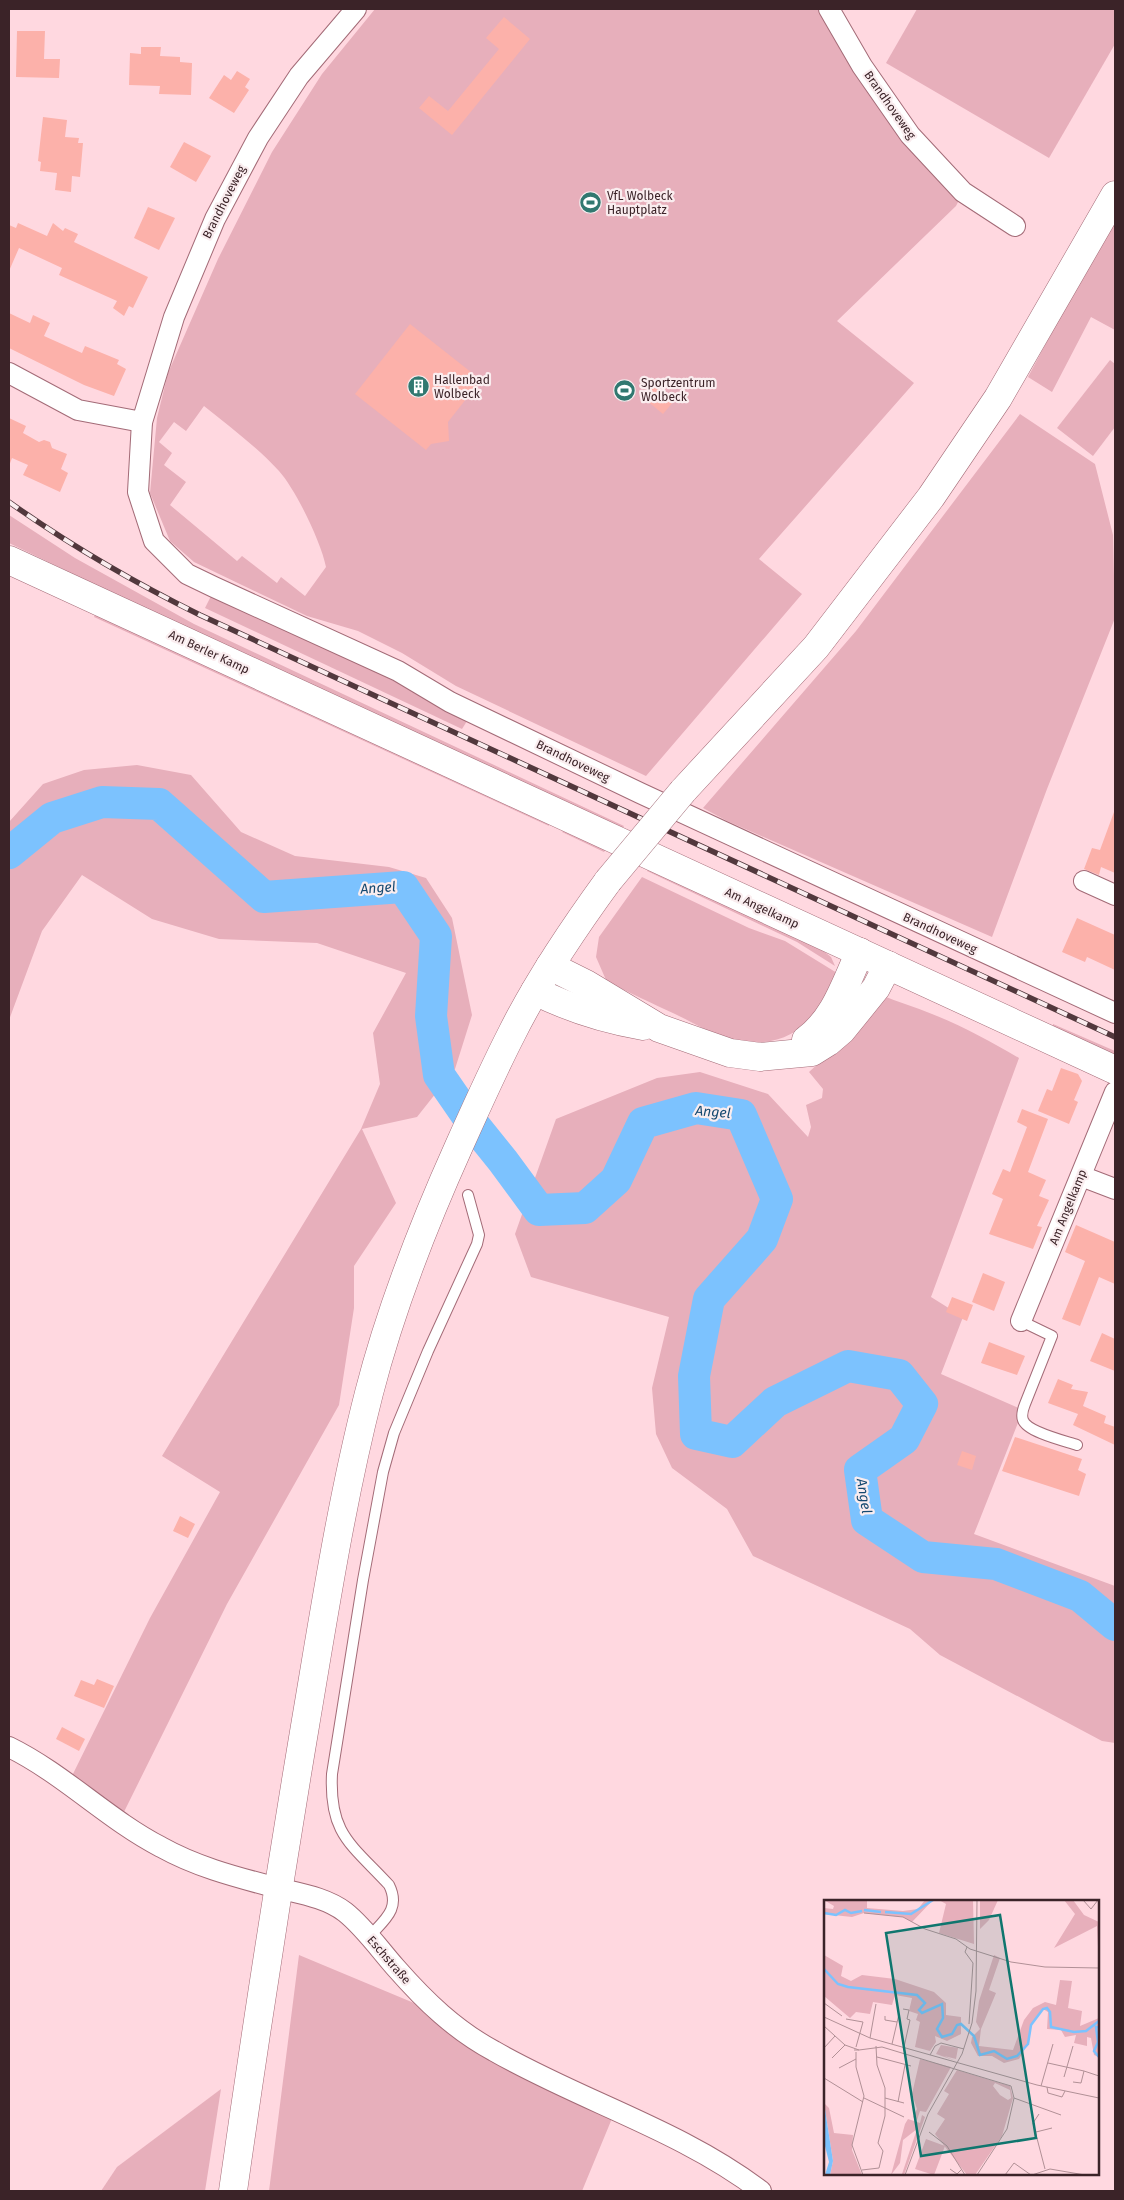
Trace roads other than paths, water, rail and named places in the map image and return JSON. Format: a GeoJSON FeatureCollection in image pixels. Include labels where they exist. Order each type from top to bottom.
{"type":"FeatureCollection","features":[{"type":"Feature","properties":{"kind":"main road"},"geometry":{"type":"LineString","coordinates":[[234,2191],[279,1889],[344,1498],[370,1390],[395,1303],[432,1206],[510,1035],[577,923],[608,881],[683,790],[816,647],[932,497],[998,398],[1115,195]]}},
{"type":"Feature","properties":{"kind":"main road","name":"Am Berler Kamp"},"geometry":{"type":"LineString","coordinates":[[9,560],[410,745]]}},
{"type":"Feature","properties":{"kind":"main road","name":"Am Angelkamp"},"geometry":{"type":"LineString","coordinates":[[410,745],[1115,1070]]}},
{"type":"Feature","properties":{"kind":"main road"},"geometry":{"type":"LineString","coordinates":[[795,1053],[831,1015],[860,952]]}},
{"type":"Feature","properties":{"kind":"main road"},"geometry":{"type":"LineString","coordinates":[[535,992],[567,1008],[614,1021],[659,1028],[739,1055],[770,1057],[812,1052],[842,1030],[876,988],[888,965]]}},
{"type":"Feature","properties":{"kind":"main road"},"geometry":{"type":"LineString","coordinates":[[550,966],[586,984],[659,1028]]}},
{"type":"Feature","properties":{"kind":"street","name":"Brandhoveweg"},"geometry":{"type":"LineString","coordinates":[[356,9],[299,76],[258,138],[215,219],[174,317],[142,422],[138,492],[154,541],[187,574],[398,671],[450,702],[640,793],[1115,1013]]}},
{"type":"Feature","properties":{"kind":"street","name":"Brandhoveweg"},"geometry":{"type":"LineString","coordinates":[[829,9],[862,66],[910,135],[963,192],[1015,226]]}},
{"type":"Feature","properties":{"kind":"street"},"geometry":{"type":"LineString","coordinates":[[9,373],[78,410],[142,422]]}},
{"type":"Feature","properties":{"kind":"street"},"geometry":{"type":"LineString","coordinates":[[1084,880],[1115,895]]}},
{"type":"Feature","properties":{"kind":"street","name":"Am Angelkamp"},"geometry":{"type":"LineString","coordinates":[[1021,1321],[1115,1092]]}},
{"type":"Feature","properties":{"kind":"street"},"geometry":{"type":"LineString","coordinates":[[1081,1176],[1115,1189]]}},
{"type":"Feature","properties":{"kind":"street","name":"Eschstraße"},"geometry":{"type":"LineString","coordinates":[[9,1747],[68,1784],[119,1822],[161,1847],[200,1866],[319,1899],[345,1912],[434,2009],[493,2051],[661,2131],[739,2174],[761,2191]]}},
{"type":"Feature","properties":{"kind":"lane"},"geometry":{"type":"LineString","coordinates":[[369,1937],[389,1914],[394,1900],[393,1892],[389,1885],[342,1834],[334,1817],[331,1798],[332,1774],[363,1580],[383,1472],[394,1434],[424,1360],[477,1244],[479,1235],[468,1195]]}},
{"type":"Feature","properties":{"kind":"lane"},"geometry":{"type":"LineString","coordinates":[[1021,1321],[1052,1336],[1024,1404],[1023,1422],[1030,1428],[1077,1445]]}},
{"type":"Feature","properties":{"kind":"waterway","name":"Angel"},"geometry":{"type":"LineString","coordinates":[[9,853],[52,818],[102,802],[159,804],[264,897],[403,887],[436,936],[431,1016],[439,1075],[470,1120],[539,1210],[585,1208],[616,1180],[643,1123],[696,1108],[741,1115],[777,1199],[762,1239],[709,1299],[694,1376],[696,1434],[732,1442],[775,1402],[848,1366],[899,1375],[922,1404],[904,1439],[860,1470],[867,1520],[923,1557],[996,1564],[1080,1596],[1115,1625]]}},
{"type":"Feature","properties":{"kind":"railway"},"geometry":{"type":"LineString","coordinates":[[9,502],[102,562],[200,615],[1115,1037]]}},
{"type":"Feature","properties":{"kind":"place","name":"VfL Wolbeck Hauptplatz"},"geometry":{"type":"Point","coordinates":[591,203]}},
{"type":"Feature","properties":{"kind":"place","name":"Hallenbad Wolbeck"},"geometry":{"type":"Point","coordinates":[418,387]}},
{"type":"Feature","properties":{"kind":"place","name":"Sportzentrum Wolbeck"},"geometry":{"type":"Point","coordinates":[625,390]}}]}
